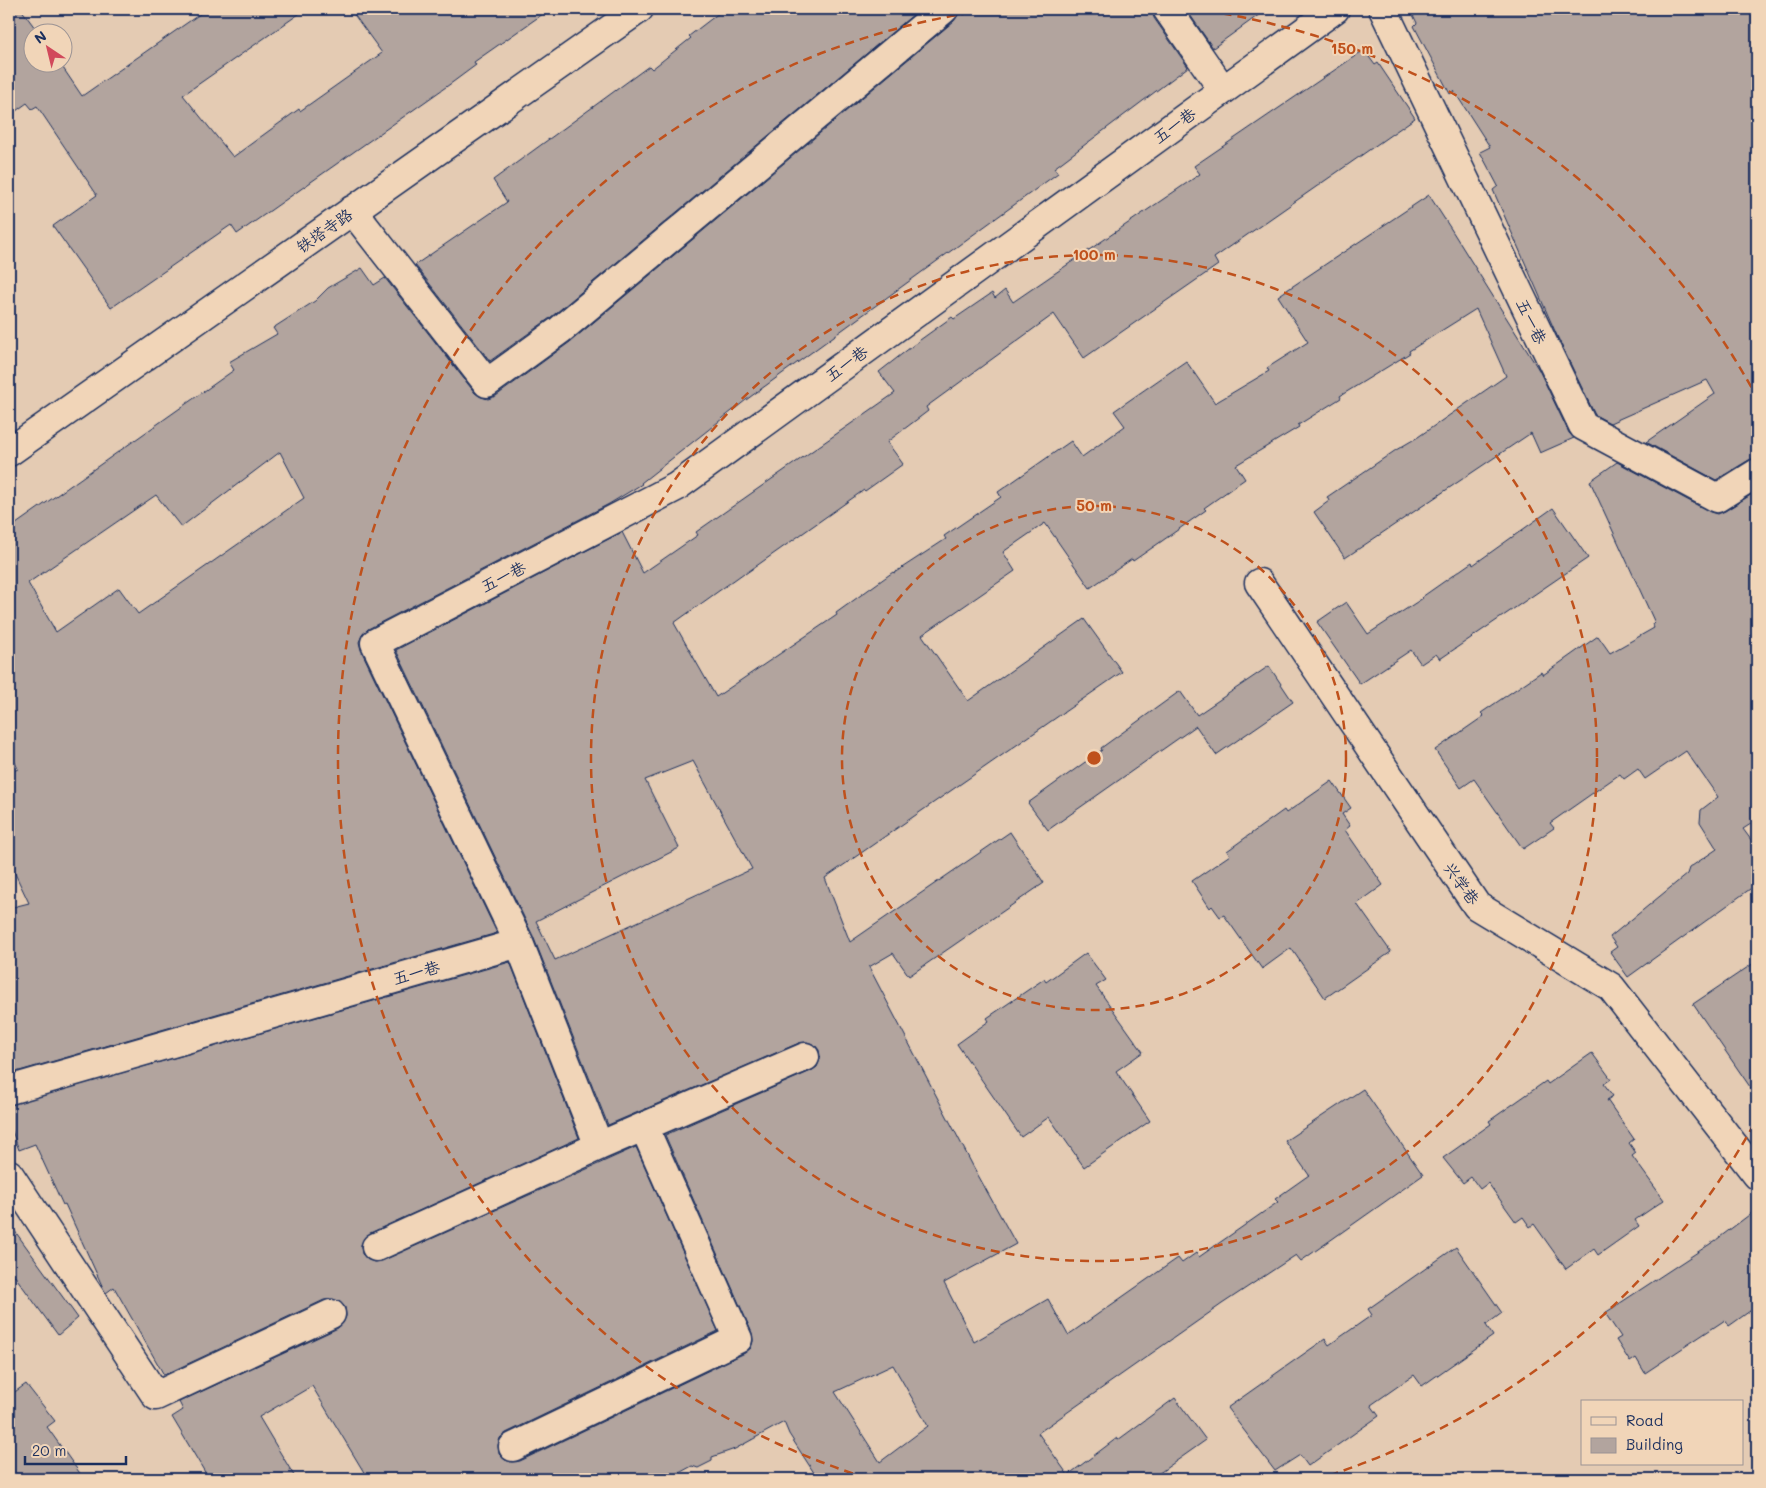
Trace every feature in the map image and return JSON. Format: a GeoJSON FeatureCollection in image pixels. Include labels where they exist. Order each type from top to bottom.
{"type":"FeatureCollection","features":[{"type":"Feature","properties":{"kind":"street","name":"铁塔寺路"},"geometry":{"type":"LineString","coordinates":[[9,452],[639,9]]}},
{"type":"Feature","properties":{"kind":"street"},"geometry":{"type":"LineString","coordinates":[[352,210],[487,383],[560,330],[944,9]]}},
{"type":"Feature","properties":{"kind":"street"},"geometry":{"type":"LineString","coordinates":[[1167,9],[1224,90]]}},
{"type":"Feature","properties":{"kind":"street","name":"五一巷"},"geometry":{"type":"LineString","coordinates":[[9,1090],[519,942],[375,643],[676,487],[1335,9]]}},
{"type":"Feature","properties":{"kind":"street","name":"五一巷"},"geometry":{"type":"LineString","coordinates":[[1383,9],[1583,426],[1717,498],[1757,472]]}},
{"type":"Feature","properties":{"kind":"street","name":"兴学巷"},"geometry":{"type":"LineString","coordinates":[[1260,583],[1477,906],[1611,987],[1757,1175]]}},
{"type":"Feature","properties":{"kind":"street"},"geometry":{"type":"LineString","coordinates":[[519,942],[599,1146]]}},
{"type":"Feature","properties":{"kind":"street"},"geometry":{"type":"LineString","coordinates":[[376,1247],[599,1146],[805,1057]]}},
{"type":"Feature","properties":{"kind":"street"},"geometry":{"type":"LineString","coordinates":[[513,1446],[738,1339],[644,1127]]}},
{"type":"Feature","properties":{"kind":"street"},"geometry":{"type":"LineString","coordinates":[[9,1174],[156,1396],[331,1314]]}},
{"type":"Feature","properties":{"kind":"building"},"geometry":{"type":"Polygon","coordinates":[[[9,9],[21,9],[31,22],[22,22],[22,72],[66,72],[82,96],[207,9],[306,9],[183,95],[233,157],[299,109],[300,111],[382,53],[350,9],[550,9],[474,62],[476,65],[453,82],[237,234],[231,225],[111,308],[53,226],[97,195],[37,106],[32,109],[27,103],[9,116],[9,9]]]}},
{"type":"Feature","properties":{"kind":"building"},"geometry":{"type":"Polygon","coordinates":[[[724,9],[920,9],[550,318],[490,361],[415,265],[507,202],[493,180],[649,66],[652,69],[691,38],[689,36],[724,9]]]}},
{"type":"Feature","properties":{"kind":"building"},"geometry":{"type":"Polygon","coordinates":[[[959,9],[1152,9],[1154,18],[1188,67],[1054,168],[1058,173],[746,400],[642,484],[609,504],[368,629],[362,635],[359,642],[361,650],[497,933],[9,1074],[9,908],[29,903],[9,861],[9,773],[18,769],[9,749],[9,529],[234,370],[229,362],[277,334],[273,328],[315,301],[328,288],[362,268],[374,285],[385,278],[475,393],[488,399],[496,396],[570,342],[954,21],[959,9]],[[280,452],[181,527],[156,495],[28,583],[56,632],[119,588],[138,614],[304,498],[280,452]]]}},
{"type":"Feature","properties":{"kind":"building"},"geometry":{"type":"Polygon","coordinates":[[[1186,9],[1267,9],[1213,48],[1186,9]]]}},
{"type":"Feature","properties":{"kind":"building"},"geometry":{"type":"Polygon","coordinates":[[[1410,9],[1757,9],[1757,458],[1749,460],[1716,480],[1646,442],[1715,394],[1707,380],[1610,423],[1595,415],[1558,338],[1493,190],[1498,186],[1480,152],[1490,147],[1454,91],[1450,94],[1414,26],[1417,23],[1410,9]]]}},
{"type":"Feature","properties":{"kind":"building"},"geometry":{"type":"Polygon","coordinates":[[[1364,50],[1375,65],[1378,63],[1415,118],[1214,258],[1218,265],[1084,358],[1054,314],[926,407],[928,411],[887,442],[903,464],[674,623],[716,697],[837,615],[836,613],[893,572],[946,539],[944,536],[1001,497],[998,492],[1071,441],[1082,457],[1125,426],[1114,411],[1186,361],[1215,403],[1269,371],[1267,368],[1308,342],[1278,296],[1429,195],[1539,370],[1569,433],[1574,438],[1540,453],[1531,433],[1345,558],[1314,512],[1329,501],[1327,497],[1506,376],[1476,309],[1340,396],[1341,398],[1298,425],[1299,427],[1236,465],[1245,479],[1162,541],[1090,588],[1045,523],[1003,552],[1015,571],[922,635],[968,701],[1084,619],[1122,672],[825,878],[850,942],[1010,832],[1044,883],[909,976],[893,953],[869,967],[1016,1244],[944,1283],[974,1342],[1048,1299],[1068,1335],[1178,1258],[1182,1263],[1196,1253],[1199,1257],[1278,1202],[1275,1199],[1309,1175],[1285,1141],[1363,1089],[1423,1175],[1301,1261],[1296,1255],[1222,1304],[1038,1433],[1068,1475],[1175,1398],[1206,1440],[1151,1479],[818,1479],[789,1434],[784,1422],[735,1449],[712,1457],[712,1461],[698,1468],[692,1466],[668,1479],[368,1479],[312,1386],[259,1417],[296,1479],[209,1479],[172,1417],[183,1410],[179,1402],[338,1328],[346,1316],[345,1307],[333,1299],[324,1300],[164,1375],[114,1287],[106,1293],[104,1290],[35,1144],[19,1150],[9,1123],[9,1105],[510,962],[579,1138],[370,1233],[364,1238],[361,1245],[362,1254],[374,1262],[382,1261],[636,1147],[718,1331],[506,1433],[500,1438],[498,1445],[499,1454],[505,1460],[511,1462],[520,1461],[745,1353],[751,1348],[753,1341],[752,1333],[665,1135],[811,1071],[817,1067],[820,1059],[819,1050],[815,1045],[807,1042],[799,1043],[608,1125],[533,936],[396,650],[622,532],[643,573],[698,535],[696,532],[895,393],[879,372],[920,340],[952,317],[954,319],[992,293],[995,298],[1005,290],[1013,302],[1200,174],[1194,166],[1364,50]],[[693,761],[645,780],[679,848],[536,921],[555,960],[752,869],[693,761]],[[893,1365],[835,1392],[880,1462],[928,1426],[893,1365]]]}},
{"type":"Feature","properties":{"kind":"building"},"geometry":{"type":"Polygon","coordinates":[[[1617,462],[1717,514],[1757,491],[1757,820],[1743,829],[1757,848],[1757,884],[1628,977],[1610,952],[1617,947],[1610,937],[1687,874],[1689,868],[1717,849],[1700,822],[1701,810],[1718,797],[1686,751],[1645,779],[1638,769],[1624,779],[1620,774],[1550,823],[1554,828],[1523,849],[1474,779],[1461,788],[1435,750],[1484,716],[1481,713],[1541,672],[1543,675],[1598,636],[1610,653],[1654,628],[1652,624],[1655,623],[1590,481],[1617,462]]]}},
{"type":"Feature","properties":{"kind":"building"},"geometry":{"type":"Polygon","coordinates":[[[1553,508],[1588,558],[1440,659],[1436,654],[1421,664],[1411,650],[1360,684],[1317,622],[1346,602],[1368,634],[1423,598],[1472,562],[1473,565],[1553,508]]]}},
{"type":"Feature","properties":{"kind":"building"},"geometry":{"type":"Polygon","coordinates":[[[1269,666],[1293,702],[1216,755],[1196,726],[1048,830],[1028,803],[1180,691],[1197,715],[1269,666]]]}},
{"type":"Feature","properties":{"kind":"building"},"geometry":{"type":"Polygon","coordinates":[[[1332,781],[1351,808],[1342,814],[1350,826],[1345,830],[1383,885],[1357,904],[1391,952],[1325,998],[1291,948],[1262,969],[1224,915],[1220,917],[1212,906],[1210,908],[1192,881],[1230,855],[1227,851],[1284,810],[1286,813],[1332,781]]]}},
{"type":"Feature","properties":{"kind":"building"},"geometry":{"type":"Polygon","coordinates":[[[1086,953],[1106,980],[1096,986],[1143,1052],[1116,1071],[1150,1121],[1084,1167],[1049,1117],[1021,1137],[957,1044],[989,1021],[987,1018],[1044,979],[1046,982],[1086,953]]]}},
{"type":"Feature","properties":{"kind":"building"},"geometry":{"type":"Polygon","coordinates":[[[1757,961],[1757,1097],[1693,1004],[1757,961]]]}},
{"type":"Feature","properties":{"kind":"building"},"geometry":{"type":"Polygon","coordinates":[[[1592,1053],[1611,1079],[1604,1084],[1613,1096],[1607,1100],[1634,1139],[1629,1143],[1636,1153],[1632,1156],[1664,1200],[1635,1220],[1639,1226],[1598,1255],[1594,1249],[1566,1269],[1534,1224],[1530,1227],[1523,1217],[1516,1222],[1488,1183],[1480,1189],[1471,1177],[1463,1183],[1443,1158],[1491,1124],[1489,1121],[1546,1081],[1548,1084],[1592,1053]]]}},
{"type":"Feature","properties":{"kind":"building"},"geometry":{"type":"Polygon","coordinates":[[[1757,1209],[1757,1306],[1729,1326],[1725,1320],[1645,1373],[1636,1358],[1630,1362],[1616,1340],[1621,1337],[1605,1313],[1716,1240],[1757,1209]]]}},
{"type":"Feature","properties":{"kind":"building"},"geometry":{"type":"Polygon","coordinates":[[[9,1223],[78,1318],[58,1335],[9,1268],[9,1223]]]}},
{"type":"Feature","properties":{"kind":"building"},"geometry":{"type":"Polygon","coordinates":[[[1456,1247],[1502,1313],[1486,1325],[1493,1336],[1422,1386],[1414,1375],[1371,1405],[1379,1416],[1308,1466],[1300,1455],[1275,1471],[1227,1408],[1325,1339],[1329,1345],[1372,1315],[1368,1309],[1456,1247]]]}},
{"type":"Feature","properties":{"kind":"building"},"geometry":{"type":"Polygon","coordinates":[[[26,1384],[55,1421],[47,1427],[84,1479],[9,1479],[9,1396],[26,1384]]]}}]}
